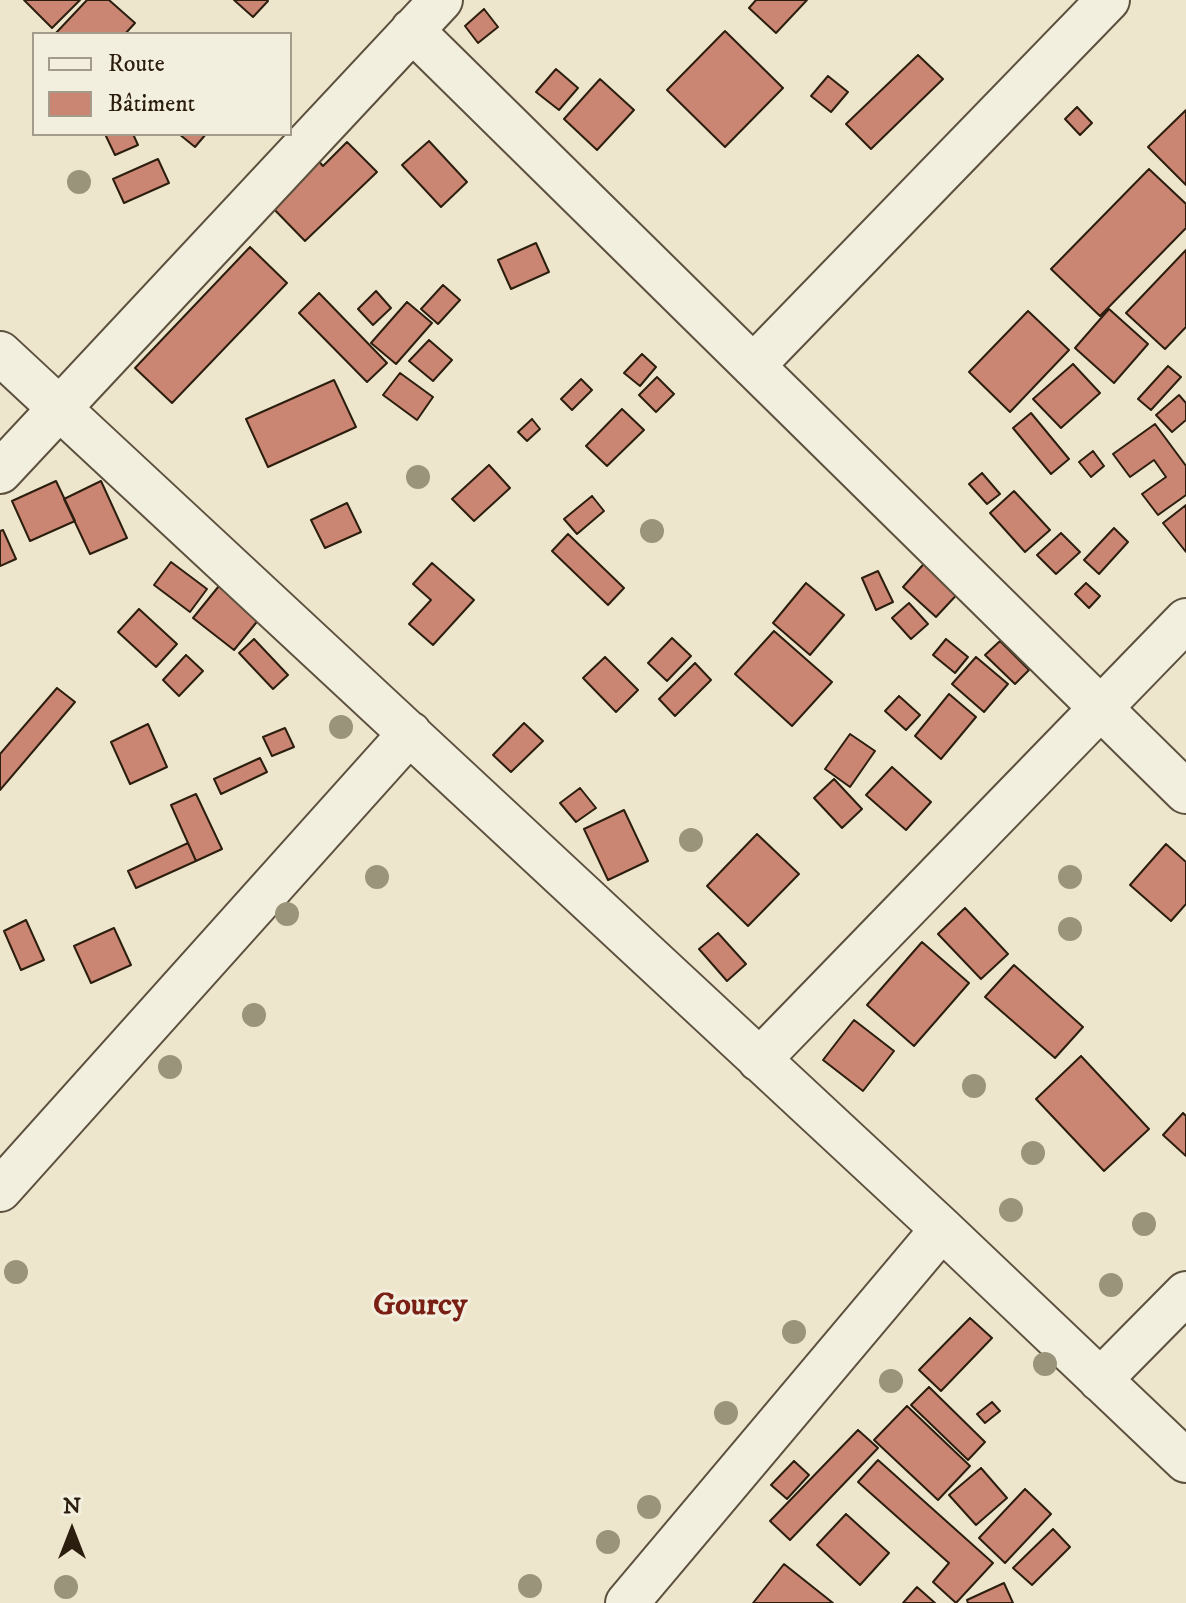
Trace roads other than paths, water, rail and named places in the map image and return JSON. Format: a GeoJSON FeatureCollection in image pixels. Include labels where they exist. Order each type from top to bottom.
{"type":"FeatureCollection","features":[{"type":"Feature","properties":{"kind":"street"},"geometry":{"type":"LineString","coordinates":[[0,472],[441,0]]}},
{"type":"Feature","properties":{"kind":"street"},"geometry":{"type":"LineString","coordinates":[[753,366],[1108,0]]}},
{"type":"Feature","properties":{"kind":"street"},"geometry":{"type":"LineString","coordinates":[[412,30],[1186,792]]}},
{"type":"Feature","properties":{"kind":"street"},"geometry":{"type":"LineString","coordinates":[[0,353],[942,1229],[1186,1461]]}},
{"type":"Feature","properties":{"kind":"street"},"geometry":{"type":"LineString","coordinates":[[759,1060],[1186,620]]}},
{"type":"Feature","properties":{"kind":"street"},"geometry":{"type":"LineString","coordinates":[[0,1190],[410,733]]}},
{"type":"Feature","properties":{"kind":"street"},"geometry":{"type":"LineString","coordinates":[[627,1603],[942,1229]]}},
{"type":"Feature","properties":{"kind":"street"},"geometry":{"type":"LineString","coordinates":[[1100,1380],[1186,1293]]}},
{"type":"Feature","properties":{"kind":"district","name":"Gourcy"},"geometry":{"type":"Point","coordinates":[420,1307]}}]}
